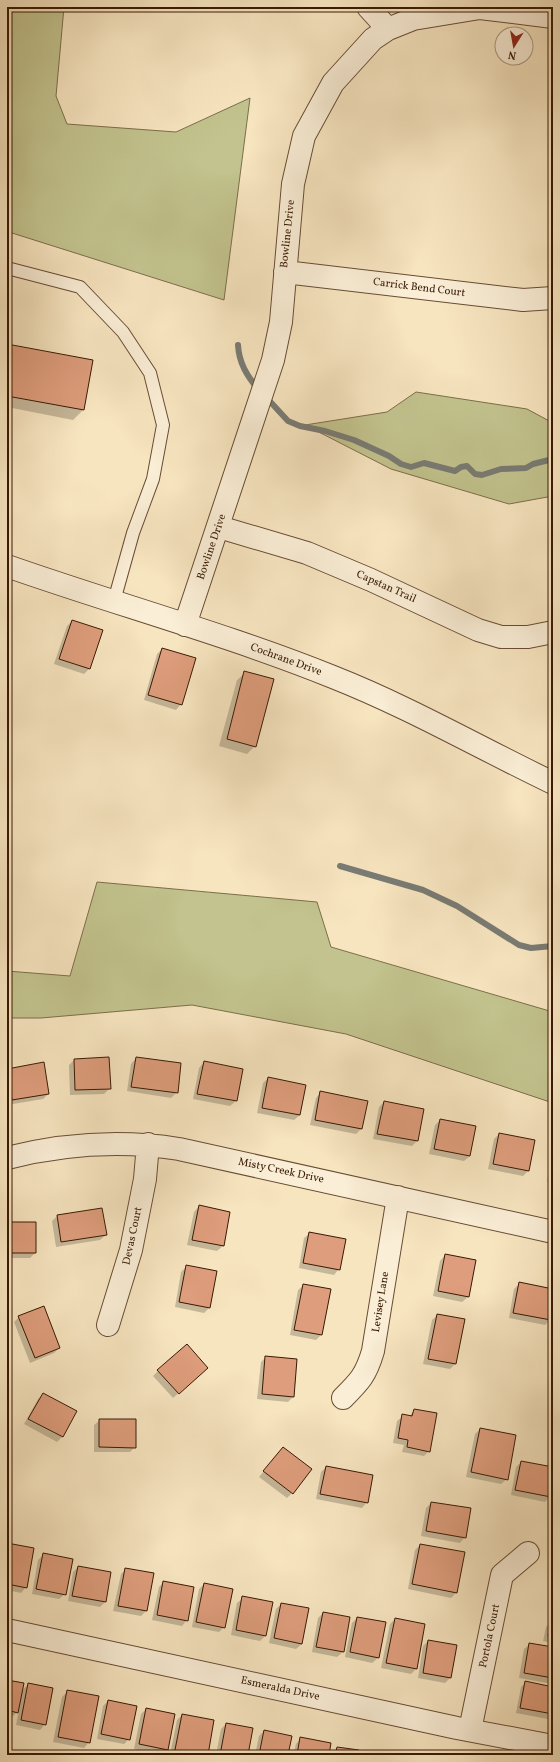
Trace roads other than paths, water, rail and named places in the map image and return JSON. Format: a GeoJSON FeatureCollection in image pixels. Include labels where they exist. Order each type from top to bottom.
{"type":"FeatureCollection","features":[{"type":"Feature","properties":{"kind":"street"},"geometry":{"type":"LineString","coordinates":[[368,7],[388,29]]}},
{"type":"Feature","properties":{"kind":"street","name":"Bowline Drive"},"geometry":{"type":"LineString","coordinates":[[185,625],[219,527],[273,360],[281,322],[293,184],[304,136],[333,83],[373,39],[388,29],[413,19],[480,8],[553,17]]}},
{"type":"Feature","properties":{"kind":"street","name":"Carrick Bend Court"},"geometry":{"type":"LineString","coordinates":[[285,272],[523,300],[553,298]]}},
{"type":"Feature","properties":{"kind":"street","name":"Capstan Trail"},"geometry":{"type":"LineString","coordinates":[[219,527],[307,553],[371,580],[478,630],[501,637],[528,638],[553,632]]}},
{"type":"Feature","properties":{"kind":"street","name":"Cochrane Drive"},"geometry":{"type":"LineString","coordinates":[[7,566],[265,651],[334,677],[414,713],[553,783]]}},
{"type":"Feature","properties":{"kind":"street","name":"Misty Creek Drive"},"geometry":{"type":"LineString","coordinates":[[7,1158],[84,1146],[148,1144],[179,1149],[553,1232]]}},
{"type":"Feature","properties":{"kind":"street","name":"Devas Court"},"geometry":{"type":"LineString","coordinates":[[108,1325],[131,1250],[145,1179],[148,1144]]}},
{"type":"Feature","properties":{"kind":"street","name":"Levisey Lane"},"geometry":{"type":"LineString","coordinates":[[343,1398],[358,1384],[368,1369],[374,1351],[398,1197]]}},
{"type":"Feature","properties":{"kind":"street","name":"Portola Court"},"geometry":{"type":"LineString","coordinates":[[470,1730],[502,1575],[528,1553]]}},
{"type":"Feature","properties":{"kind":"street","name":"Esmeralda Drive"},"geometry":{"type":"LineString","coordinates":[[7,1630],[470,1730],[553,1746]]}},
{"type":"Feature","properties":{"kind":"lane"},"geometry":{"type":"LineString","coordinates":[[7,268],[80,286],[123,332],[150,373],[163,424],[153,479],[133,533],[114,601]]}},
{"type":"Feature","properties":{"kind":"waterway"},"geometry":{"type":"LineString","coordinates":[[238,345],[240,358],[244,369],[258,389]]}},
{"type":"Feature","properties":{"kind":"waterway"},"geometry":{"type":"LineString","coordinates":[[265,396],[288,421],[300,426],[325,431],[354,440],[389,456],[401,464],[411,467],[424,463],[455,471],[461,467],[467,466],[475,474],[482,475],[501,469],[526,468],[533,464],[553,459]]}},
{"type":"Feature","properties":{"kind":"waterway"},"geometry":{"type":"LineString","coordinates":[[340,866],[423,890],[457,906],[519,945],[531,948],[553,946]]}}]}
